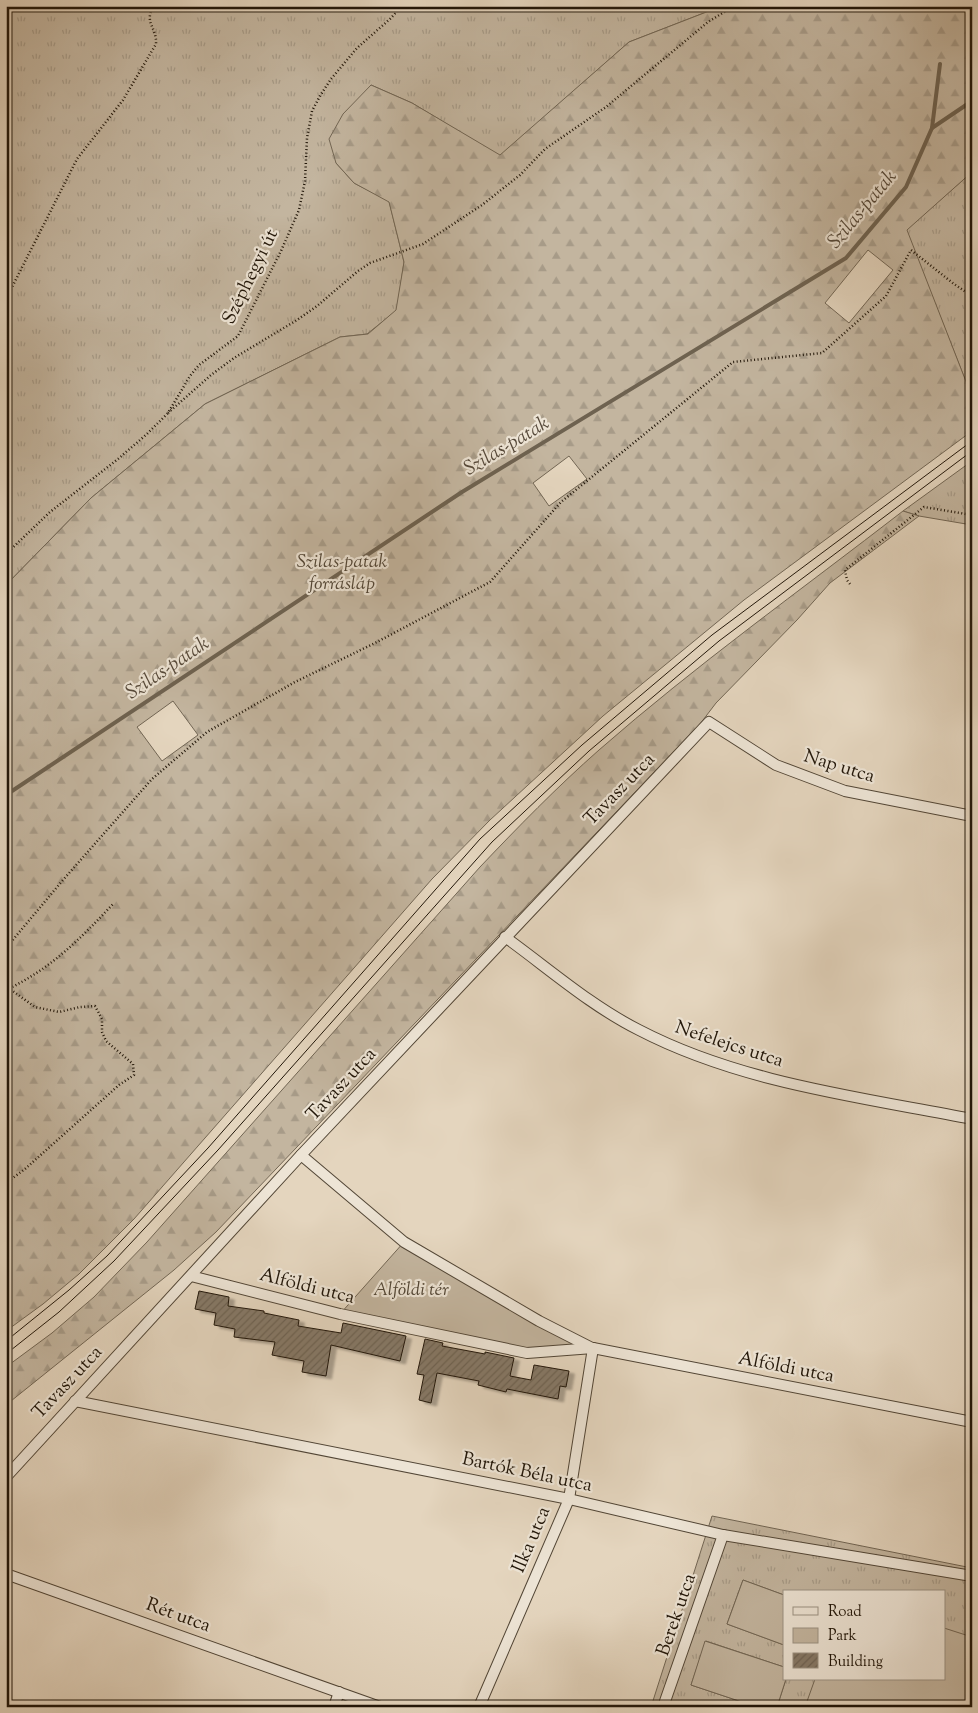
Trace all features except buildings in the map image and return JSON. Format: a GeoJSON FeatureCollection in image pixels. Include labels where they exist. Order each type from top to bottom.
{"type":"FeatureCollection","features":[{"type":"Feature","properties":{"kind":"street","name":"Nap utca"},"geometry":{"type":"LineString","coordinates":[[709,722],[776,766],[844,791],[972,816]]}},
{"type":"Feature","properties":{"kind":"street","name":"Tavasz utca"},"geometry":{"type":"LineString","coordinates":[[6,1476],[301,1155],[709,722]]}},
{"type":"Feature","properties":{"kind":"street","name":"Nefelejcs utca"},"geometry":{"type":"LineString","coordinates":[[505,937],[611,1015],[675,1048],[765,1078],[972,1119]]}},
{"type":"Feature","properties":{"kind":"street","name":"Alföldi utca"},"geometry":{"type":"LineString","coordinates":[[301,1155],[404,1242],[539,1321],[593,1348]]}},
{"type":"Feature","properties":{"kind":"street","name":"Alföldi utca"},"geometry":{"type":"LineString","coordinates":[[191,1276],[340,1314],[527,1353],[593,1348],[972,1422]]}},
{"type":"Feature","properties":{"kind":"street","name":"Ilka utca"},"geometry":{"type":"LineString","coordinates":[[479,1707],[569,1499],[593,1348]]}},
{"type":"Feature","properties":{"kind":"street","name":"Bartók Béla utca"},"geometry":{"type":"LineString","coordinates":[[75,1401],[569,1499],[723,1536],[972,1576]]}},
{"type":"Feature","properties":{"kind":"street","name":"Berek utca"},"geometry":{"type":"LineString","coordinates":[[663,1707],[723,1536]]}},
{"type":"Feature","properties":{"kind":"street","name":"Rét utca"},"geometry":{"type":"LineString","coordinates":[[6,1574],[380,1707]]}},
{"type":"Feature","properties":{"kind":"street"},"geometry":{"type":"LineString","coordinates":[[334,1707],[339,1692]]}},
{"type":"Feature","properties":{"kind":"path"},"geometry":{"type":"LineString","coordinates":[[6,299],[77,159],[123,100],[156,44],[156,35],[151,26],[149,15],[153,6]]}},
{"type":"Feature","properties":{"kind":"path","name":"Széphegyi út"},"geometry":{"type":"LineString","coordinates":[[6,554],[50,512],[118,459],[168,413],[190,376],[199,365],[238,336],[281,251],[298,210],[305,181],[312,111],[331,79],[357,48],[402,6]]}},
{"type":"Feature","properties":{"kind":"path"},"geometry":{"type":"LineString","coordinates":[[168,413],[211,375],[234,358],[317,306],[358,271],[376,261],[423,244],[482,205],[520,175],[545,149],[606,107],[708,22],[734,6]]}},
{"type":"Feature","properties":{"kind":"path"},"geometry":{"type":"LineString","coordinates":[[6,948],[152,779],[208,732],[294,682],[375,643],[490,582],[561,502],[733,362],[822,353],[886,296],[911,250],[972,296]]}},
{"type":"Feature","properties":{"kind":"path"},"geometry":{"type":"LineString","coordinates":[[850,584],[845,570],[924,507],[972,515]]}},
{"type":"Feature","properties":{"kind":"path"},"geometry":{"type":"LineString","coordinates":[[8,990],[49,966],[74,944],[114,903]]}},
{"type":"Feature","properties":{"kind":"path"},"geometry":{"type":"LineString","coordinates":[[6,984],[8,990],[35,1007],[59,1012],[80,1007],[96,1006],[102,1018],[102,1032],[106,1041],[133,1064],[134,1075],[119,1085],[6,1183]]}},
{"type":"Feature","properties":{"kind":"green space"},"geometry":{"type":"Polygon","coordinates":[[[6,6],[722,6],[629,42],[500,156],[412,103],[371,85],[336,163],[354,183],[389,201],[404,262],[397,310],[367,334],[340,337],[205,404],[91,498],[6,585],[6,6]]]}},
{"type":"Feature","properties":{"kind":"green space","name":"Szilas-patak forrásláp"},"geometry":{"type":"Polygon","coordinates":[[[722,6],[972,6],[972,172],[907,230],[972,397],[972,431],[744,600],[603,716],[490,820],[432,879],[134,1219],[79,1274],[6,1331],[6,585],[91,498],[205,404],[340,337],[368,334],[396,310],[404,262],[389,202],[354,183],[336,163],[329,139],[343,114],[371,85],[412,103],[500,155],[629,42],[722,6]],[[868,250],[825,303],[849,323],[893,270],[868,250]],[[569,456],[533,483],[549,506],[587,479],[569,456]],[[173,701],[137,727],[162,761],[198,735],[173,701]]]}},
{"type":"Feature","properties":{"kind":"green space"},"geometry":{"type":"Polygon","coordinates":[[[972,172],[972,397],[906,230],[972,172]]]}},
{"type":"Feature","properties":{"kind":"green space"},"geometry":{"type":"Polygon","coordinates":[[[972,461],[972,525],[919,516],[903,511],[972,461]]]}},
{"type":"Feature","properties":{"kind":"green space"},"geometry":{"type":"Polygon","coordinates":[[[903,511],[919,516],[830,583],[797,620],[716,703],[700,724],[216,1232],[174,1270],[6,1405],[6,1367],[52,1333],[94,1297],[147,1242],[480,867],[538,807],[599,750],[673,688],[903,511]]]}},
{"type":"Feature","properties":{"kind":"green space","name":"Alföldi tér"},"geometry":{"type":"Polygon","coordinates":[[[404,1242],[593,1348],[527,1353],[340,1314],[404,1242]]]}},
{"type":"Feature","properties":{"kind":"green space"},"geometry":{"type":"Polygon","coordinates":[[[712,1516],[972,1568],[972,1707],[777,1707],[786,1680],[946,1680],[946,1590],[783,1590],[783,1595],[743,1580],[727,1624],[783,1645],[783,1667],[706,1641],[691,1685],[757,1707],[651,1707],[712,1516]]]}},
{"type":"Feature","properties":{"kind":"green space"},"geometry":{"type":"Polygon","coordinates":[[[743,1580],[783,1595],[783,1645],[727,1624],[743,1580]]]}},
{"type":"Feature","properties":{"kind":"green space"},"geometry":{"type":"Polygon","coordinates":[[[946,1629],[972,1637],[972,1707],[805,1707],[815,1680],[946,1680],[946,1629]]]}},
{"type":"Feature","properties":{"kind":"green space"},"geometry":{"type":"Polygon","coordinates":[[[705,1641],[783,1667],[783,1680],[786,1680],[777,1707],[757,1707],[691,1685],[705,1641]]]}},
{"type":"Feature","properties":{"kind":"waterway","name":"Szilas-patak"},"geometry":{"type":"LineString","coordinates":[[6,795],[462,492],[846,258],[906,187],[932,128],[940,64]]}},
{"type":"Feature","properties":{"kind":"waterway"},"geometry":{"type":"LineString","coordinates":[[932,128],[972,101]]}},
{"type":"Feature","properties":{"kind":"tram line"},"geometry":{"type":"LineString","coordinates":[[6,1341],[69,1290],[107,1256],[208,1148],[480,839],[582,745],[712,635],[972,441]]}},
{"type":"Feature","properties":{"kind":"tram line"},"geometry":{"type":"LineString","coordinates":[[6,1354],[59,1312],[114,1261],[218,1150],[492,842],[589,751],[719,641],[972,451]]}}]}
